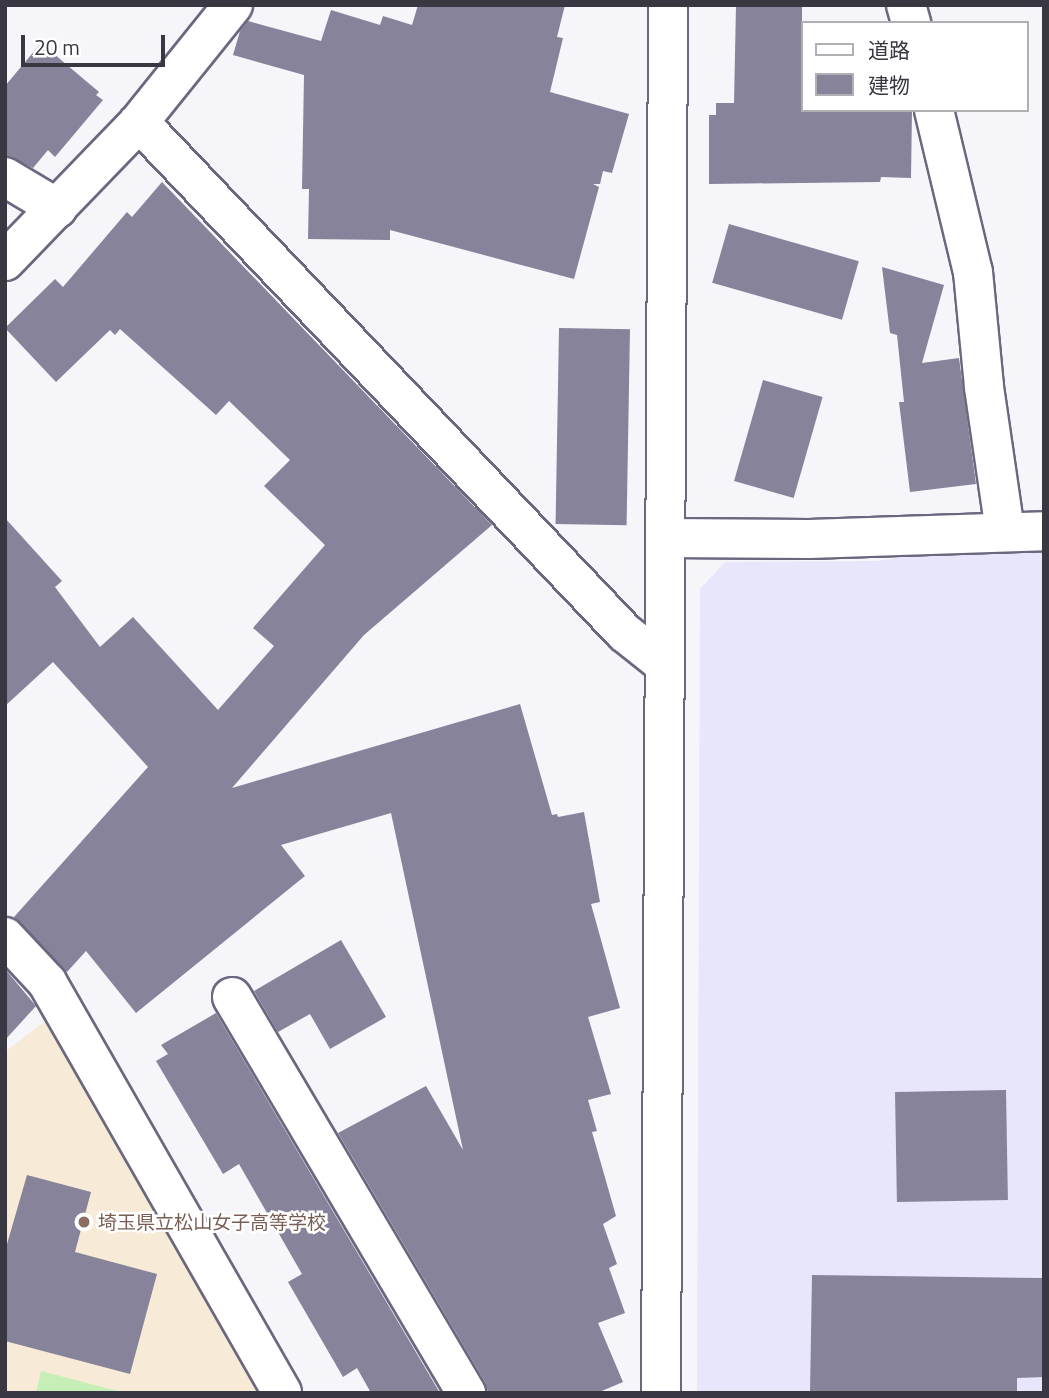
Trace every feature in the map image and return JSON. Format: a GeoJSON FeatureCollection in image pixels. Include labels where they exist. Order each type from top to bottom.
{"type":"FeatureCollection","features":[{"type":"Feature","properties":{"kind":"street"},"geometry":{"type":"LineString","coordinates":[[5,261],[139,121],[233,5]]}},
{"type":"Feature","properties":{"kind":"street"},"geometry":{"type":"LineString","coordinates":[[652,1389],[664,664],[667,5]]}},
{"type":"Feature","properties":{"kind":"street"},"geometry":{"type":"LineString","coordinates":[[934,112],[973,272],[984,387],[1006,531]]}},
{"type":"Feature","properties":{"kind":"street"},"geometry":{"type":"LineString","coordinates":[[139,121],[625,633],[664,664]]}},
{"type":"Feature","properties":{"kind":"street"},"geometry":{"type":"LineString","coordinates":[[5,177],[57,208]]}},
{"type":"Feature","properties":{"kind":"street"},"geometry":{"type":"LineString","coordinates":[[665,538],[809,539],[1044,531]]}},
{"type":"Feature","properties":{"kind":"street"},"geometry":{"type":"LineString","coordinates":[[5,937],[47,982],[282,1393]]}},
{"type":"Feature","properties":{"kind":"street"},"geometry":{"type":"LineString","coordinates":[[232,998],[466,1393]]}},
{"type":"Feature","properties":{"kind":"shaded area"},"geometry":{"type":"Polygon","coordinates":[[[945,543],[1044,543],[1044,1393],[697,1393],[700,589],[725,562],[876,561],[911,556],[945,543]]]}},
{"type":"Feature","properties":{"kind":"shaded area","name":"埼玉県立松山女子高等学校"},"geometry":{"type":"Polygon","coordinates":[[[49,1018],[259,1393],[5,1393],[5,1052],[49,1018]]]}},
{"type":"Feature","properties":{"kind":"green space"},"geometry":{"type":"Polygon","coordinates":[[[41,1371],[125,1393],[36,1393],[41,1371]]]}},
{"type":"Feature","properties":{"kind":"building"},"geometry":{"type":"Polygon","coordinates":[[[418,5],[565,5],[557,37],[563,38],[550,92],[629,114],[612,173],[603,171],[600,184],[593,184],[599,187],[574,279],[390,230],[390,240],[308,239],[309,189],[302,189],[304,75],[233,55],[240,31],[248,21],[321,41],[331,10],[380,25],[383,16],[412,25],[418,5]]]}},
{"type":"Feature","properties":{"kind":"building"},"geometry":{"type":"Polygon","coordinates":[[[736,5],[802,5],[800,112],[912,112],[911,178],[881,177],[880,182],[709,184],[709,115],[716,115],[716,103],[734,103],[736,5]]]}},
{"type":"Feature","properties":{"kind":"building"},"geometry":{"type":"Polygon","coordinates":[[[41,43],[99,92],[96,95],[103,100],[55,157],[48,150],[33,168],[5,155],[5,86],[41,43]]]}},
{"type":"Feature","properties":{"kind":"building"},"geometry":{"type":"Polygon","coordinates":[[[162,182],[492,525],[364,635],[232,788],[520,704],[552,815],[557,814],[558,817],[584,812],[600,902],[591,904],[620,1008],[588,1017],[611,1094],[588,1100],[597,1131],[592,1132],[616,1216],[603,1224],[617,1264],[609,1268],[625,1313],[598,1323],[623,1382],[597,1393],[488,1393],[485,1382],[338,1133],[426,1086],[463,1150],[391,813],[281,845],[305,876],[136,1013],[86,951],[67,972],[14,917],[148,767],[53,662],[5,706],[5,518],[62,581],[55,587],[100,647],[133,617],[218,710],[274,646],[253,628],[325,545],[264,486],[290,460],[229,401],[216,415],[120,329],[115,335],[110,330],[56,382],[5,328],[55,279],[63,287],[127,212],[132,217],[162,182]]]}},
{"type":"Feature","properties":{"kind":"building"},"geometry":{"type":"Polygon","coordinates":[[[729,224],[859,261],[842,320],[712,283],[729,224]]]}},
{"type":"Feature","properties":{"kind":"building"},"geometry":{"type":"Polygon","coordinates":[[[882,267],[944,285],[922,363],[959,358],[976,484],[910,492],[899,402],[904,402],[897,335],[890,333],[882,267]]]}},
{"type":"Feature","properties":{"kind":"building"},"geometry":{"type":"Polygon","coordinates":[[[559,328],[630,329],[627,525],[556,524],[559,328]]]}},
{"type":"Feature","properties":{"kind":"building"},"geometry":{"type":"Polygon","coordinates":[[[763,380],[823,397],[794,498],[734,481],[763,380]]]}},
{"type":"Feature","properties":{"kind":"building"},"geometry":{"type":"Polygon","coordinates":[[[341,940],[386,1017],[330,1049],[310,1014],[278,1032],[254,991],[341,940]]]}},
{"type":"Feature","properties":{"kind":"building"},"geometry":{"type":"Polygon","coordinates":[[[5,969],[36,1006],[5,1040],[5,969]]]}},
{"type":"Feature","properties":{"kind":"building"},"geometry":{"type":"Polygon","coordinates":[[[216,1013],[440,1393],[371,1393],[357,1368],[343,1377],[288,1282],[302,1274],[239,1164],[223,1174],[156,1061],[168,1054],[161,1045],[216,1013]]]}},
{"type":"Feature","properties":{"kind":"building"},"geometry":{"type":"Polygon","coordinates":[[[1006,1090],[1008,1200],[897,1202],[895,1092],[1006,1090]]]}},
{"type":"Feature","properties":{"kind":"building"},"geometry":{"type":"Polygon","coordinates":[[[27,1175],[91,1192],[75,1252],[157,1274],[130,1374],[5,1341],[5,1251],[27,1175]]]}},
{"type":"Feature","properties":{"kind":"building"},"geometry":{"type":"Polygon","coordinates":[[[812,1275],[1044,1278],[1044,1377],[1017,1378],[1017,1393],[810,1393],[812,1275]]]}},
{"type":"Feature","properties":{"kind":"place","name":"埼玉県立松山女子高等学校"},"geometry":{"type":"Point","coordinates":[84,1222]}}]}
